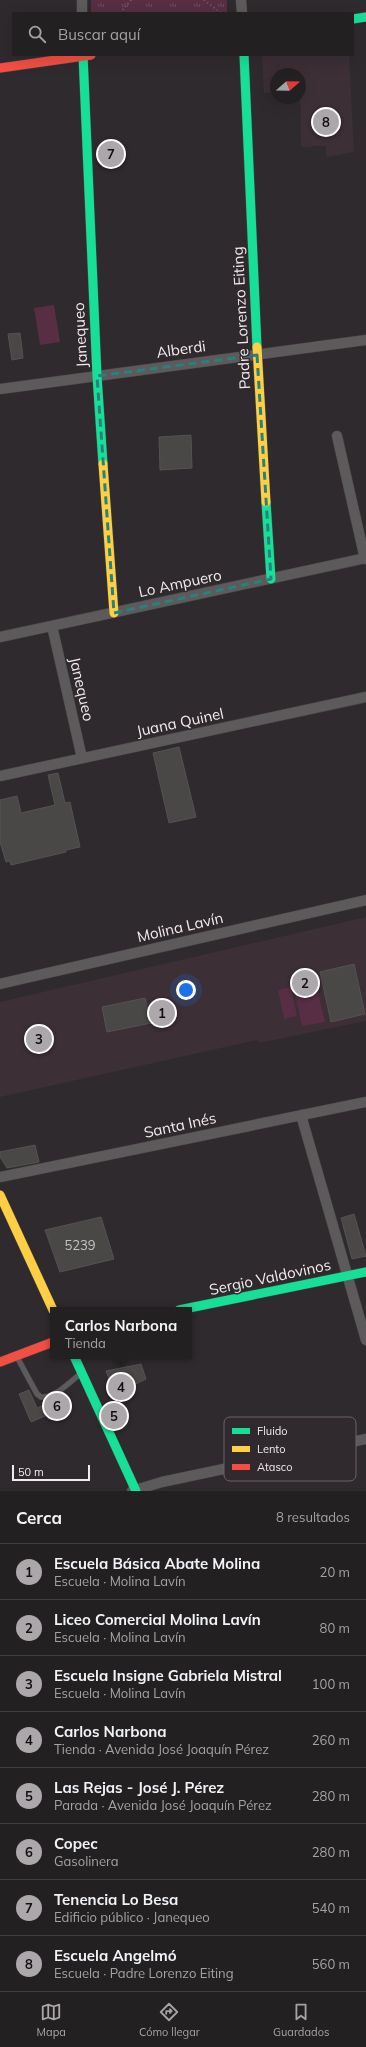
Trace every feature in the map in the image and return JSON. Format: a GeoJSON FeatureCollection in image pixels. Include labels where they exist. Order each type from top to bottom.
{"type":"FeatureCollection","features":[{"type":"Feature","properties":{"kind":"street"},"geometry":{"type":"LineString","coordinates":[[82,0],[82,12]]}},
{"type":"Feature","properties":{"kind":"street"},"geometry":{"type":"LineString","coordinates":[[241,0],[242,12]]}},
{"type":"Feature","properties":{"kind":"street"},"geometry":{"type":"LineString","coordinates":[[354,19],[366,17]]}},
{"type":"Feature","properties":{"kind":"street"},"geometry":{"type":"LineString","coordinates":[[0,68],[79,56]]}},
{"type":"Feature","properties":{"kind":"street","name":"Janequeo"},"geometry":{"type":"LineString","coordinates":[[86,56],[97,376],[114,613]]}},
{"type":"Feature","properties":{"kind":"street","name":"Padre Lorenzo Eiting"},"geometry":{"type":"LineString","coordinates":[[244,56],[258,354],[272,579]]}},
{"type":"Feature","properties":{"kind":"street","name":"Alberdi"},"geometry":{"type":"LineString","coordinates":[[0,389],[366,340]]}},
{"type":"Feature","properties":{"kind":"street"},"geometry":{"type":"LineString","coordinates":[[337,436],[365,559]]}},
{"type":"Feature","properties":{"kind":"street","name":"Lo Ampuero"},"geometry":{"type":"LineString","coordinates":[[0,637],[365,559]]}},
{"type":"Feature","properties":{"kind":"street","name":"Janequeo"},"geometry":{"type":"LineString","coordinates":[[52,626],[82,758]]}},
{"type":"Feature","properties":{"kind":"street","name":"Juana Quinel"},"geometry":{"type":"LineString","coordinates":[[0,776],[366,697]]}},
{"type":"Feature","properties":{"kind":"street","name":"Molina Lavín"},"geometry":{"type":"LineString","coordinates":[[0,984],[366,900]]}},
{"type":"Feature","properties":{"kind":"street","name":"Santa Inés"},"geometry":{"type":"LineString","coordinates":[[0,1177],[366,1102]]}},
{"type":"Feature","properties":{"kind":"street"},"geometry":{"type":"LineString","coordinates":[[301,1115],[366,1340]]}},
{"type":"Feature","properties":{"kind":"street"},"geometry":{"type":"LineString","coordinates":[[0,1195],[52,1307]]}},
{"type":"Feature","properties":{"kind":"street","name":"Sergio Valdovinos"},"geometry":{"type":"LineString","coordinates":[[192,1307],[366,1272]]}},
{"type":"Feature","properties":{"kind":"street"},"geometry":{"type":"LineString","coordinates":[[0,1362],[50,1343]]}},
{"type":"Feature","properties":{"kind":"street"},"geometry":{"type":"LineString","coordinates":[[75,1359],[134,1491],[169,1480],[224,1469]]}},
{"type":"Feature","properties":{"kind":"street"},"geometry":{"type":"LineString","coordinates":[[356,1441],[366,1439]]}},
{"type":"Feature","properties":{"kind":"lane"},"geometry":{"type":"LineString","coordinates":[[16,1356],[37,1394],[42,1397],[47,1397],[60,1390],[82,1373]]}},
{"type":"Feature","properties":{"kind":"path"},"geometry":{"type":"LineString","coordinates":[[121,12],[131,0]]}},
{"type":"Feature","properties":{"kind":"path"},"geometry":{"type":"LineString","coordinates":[[204,0],[220,12]]}},
{"type":"Feature","properties":{"kind":"highlighted area"},"geometry":{"type":"Polygon","coordinates":[[[257,355],[271,579],[114,613],[97,376],[257,355]]]}},
{"type":"Feature","properties":{"kind":"shaded area"},"geometry":{"type":"Polygon","coordinates":[[[262,56],[349,56],[354,152],[326,157],[326,146],[301,147],[300,104],[306,104],[306,68],[270,68],[270,92],[264,93],[262,56]]]}},
{"type":"Feature","properties":{"kind":"shaded area"},"geometry":{"type":"Polygon","coordinates":[[[366,917],[366,1021],[259,1043],[257,1040],[0,1097],[0,1002],[366,917]]]}},
{"type":"Feature","properties":{"kind":"green space"},"geometry":{"type":"Polygon","coordinates":[[[91,0],[227,0],[227,12],[91,12],[91,0]]]}},
{"type":"Feature","properties":{"kind":"green space"},"geometry":{"type":"Polygon","coordinates":[[[54,305],[60,342],[40,345],[34,308],[54,305]]]}},
{"type":"Feature","properties":{"kind":"green space"},"geometry":{"type":"Polygon","coordinates":[[[314,974],[325,1022],[302,1026],[292,979],[314,974]]]}},
{"type":"Feature","properties":{"kind":"green space"},"geometry":{"type":"Polygon","coordinates":[[[291,987],[297,1016],[284,1019],[278,990],[291,987]]]}},
{"type":"Feature","properties":{"kind":"building"},"geometry":{"type":"Polygon","coordinates":[[[20,333],[23,358],[12,360],[8,334],[20,333]]]}},
{"type":"Feature","properties":{"kind":"building"},"geometry":{"type":"Polygon","coordinates":[[[191,435],[192,468],[160,470],[159,437],[191,435]]]}},
{"type":"Feature","properties":{"kind":"building"},"geometry":{"type":"Polygon","coordinates":[[[179,747],[196,817],[169,823],[153,753],[179,747]]]}},
{"type":"Feature","properties":{"kind":"building"},"geometry":{"type":"Polygon","coordinates":[[[58,773],[65,803],[70,802],[80,847],[66,850],[66,852],[11,865],[10,861],[6,862],[0,842],[0,800],[17,796],[21,813],[55,805],[48,775],[58,773]]]}},
{"type":"Feature","properties":{"kind":"building"},"geometry":{"type":"Polygon","coordinates":[[[354,964],[365,1014],[331,1022],[320,972],[354,964]]]}},
{"type":"Feature","properties":{"kind":"building"},"geometry":{"type":"Polygon","coordinates":[[[145,998],[151,1023],[107,1032],[102,1007],[145,998]]]}},
{"type":"Feature","properties":{"kind":"building"},"geometry":{"type":"Polygon","coordinates":[[[35,1145],[39,1162],[7,1168],[0,1157],[0,1152],[35,1145]]]}},
{"type":"Feature","properties":{"kind":"building"},"geometry":{"type":"Polygon","coordinates":[[[354,1214],[366,1256],[352,1259],[341,1218],[354,1214]]]}},
{"type":"Feature","properties":{"kind":"building"},"geometry":{"type":"Polygon","coordinates":[[[101,1217],[114,1259],[60,1272],[45,1230],[101,1217]]]}},
{"type":"Feature","properties":{"kind":"building"},"geometry":{"type":"Polygon","coordinates":[[[141,1364],[146,1379],[115,1394],[106,1371],[141,1364]]]}},
{"type":"Feature","properties":{"kind":"building"},"geometry":{"type":"Polygon","coordinates":[[[29,1390],[37,1408],[66,1395],[71,1406],[48,1417],[47,1415],[31,1422],[19,1394],[29,1390]]]}},
{"type":"Feature","properties":{"kind":"traffic: fast"},"geometry":{"type":"LineString","coordinates":[[354,19],[366,17]]}},
{"type":"Feature","properties":{"kind":"traffic: fast"},"geometry":{"type":"LineString","coordinates":[[83,56],[97,376],[103,464]]}},
{"type":"Feature","properties":{"kind":"traffic: fast"},"geometry":{"type":"LineString","coordinates":[[244,56],[257,347]]}},
{"type":"Feature","properties":{"kind":"traffic: fast"},"geometry":{"type":"LineString","coordinates":[[266,502],[271,579]]}},
{"type":"Feature","properties":{"kind":"traffic: fast"},"geometry":{"type":"LineString","coordinates":[[192,1307],[366,1272]]}},
{"type":"Feature","properties":{"kind":"traffic: fast"},"geometry":{"type":"LineString","coordinates":[[75,1359],[136,1491]]}},
{"type":"Feature","properties":{"kind":"traffic: slow"},"geometry":{"type":"LineString","coordinates":[[257,347],[266,502]]}},
{"type":"Feature","properties":{"kind":"traffic: slow"},"geometry":{"type":"LineString","coordinates":[[103,464],[114,613]]}},
{"type":"Feature","properties":{"kind":"traffic: slow"},"geometry":{"type":"LineString","coordinates":[[0,1195],[52,1307]]}},
{"type":"Feature","properties":{"kind":"traffic: jam"},"geometry":{"type":"LineString","coordinates":[[0,68],[84,56]]}},
{"type":"Feature","properties":{"kind":"traffic: jam"},"geometry":{"type":"LineString","coordinates":[[0,1362],[50,1343]]}},
{"type":"Feature","properties":{"kind":"place","name":"Escuela Angelmó"},"geometry":{"type":"Point","coordinates":[326,122]}},
{"type":"Feature","properties":{"kind":"place","name":"Tenencia Lo Besa"},"geometry":{"type":"Point","coordinates":[111,154]}},
{"type":"Feature","properties":{"kind":"place","name":"Liceo Comercial Molina Lavín"},"geometry":{"type":"Point","coordinates":[305,983]}},
{"type":"Feature","properties":{"kind":"place","name":"Escuela Básica Abate Molina"},"geometry":{"type":"Point","coordinates":[162,1013]}},
{"type":"Feature","properties":{"kind":"place","name":"Escuela Insigne Gabriela Mistral"},"geometry":{"type":"Point","coordinates":[39,1039]}},
{"type":"Feature","properties":{"kind":"place","name":"Carlos Narbona"},"geometry":{"type":"Point","coordinates":[121,1387]}},
{"type":"Feature","properties":{"kind":"place","name":"Copec"},"geometry":{"type":"Point","coordinates":[57,1406]}},
{"type":"Feature","properties":{"kind":"place","name":"Las Rejas - José J. Pérez"},"geometry":{"type":"Point","coordinates":[114,1416]}}]}
